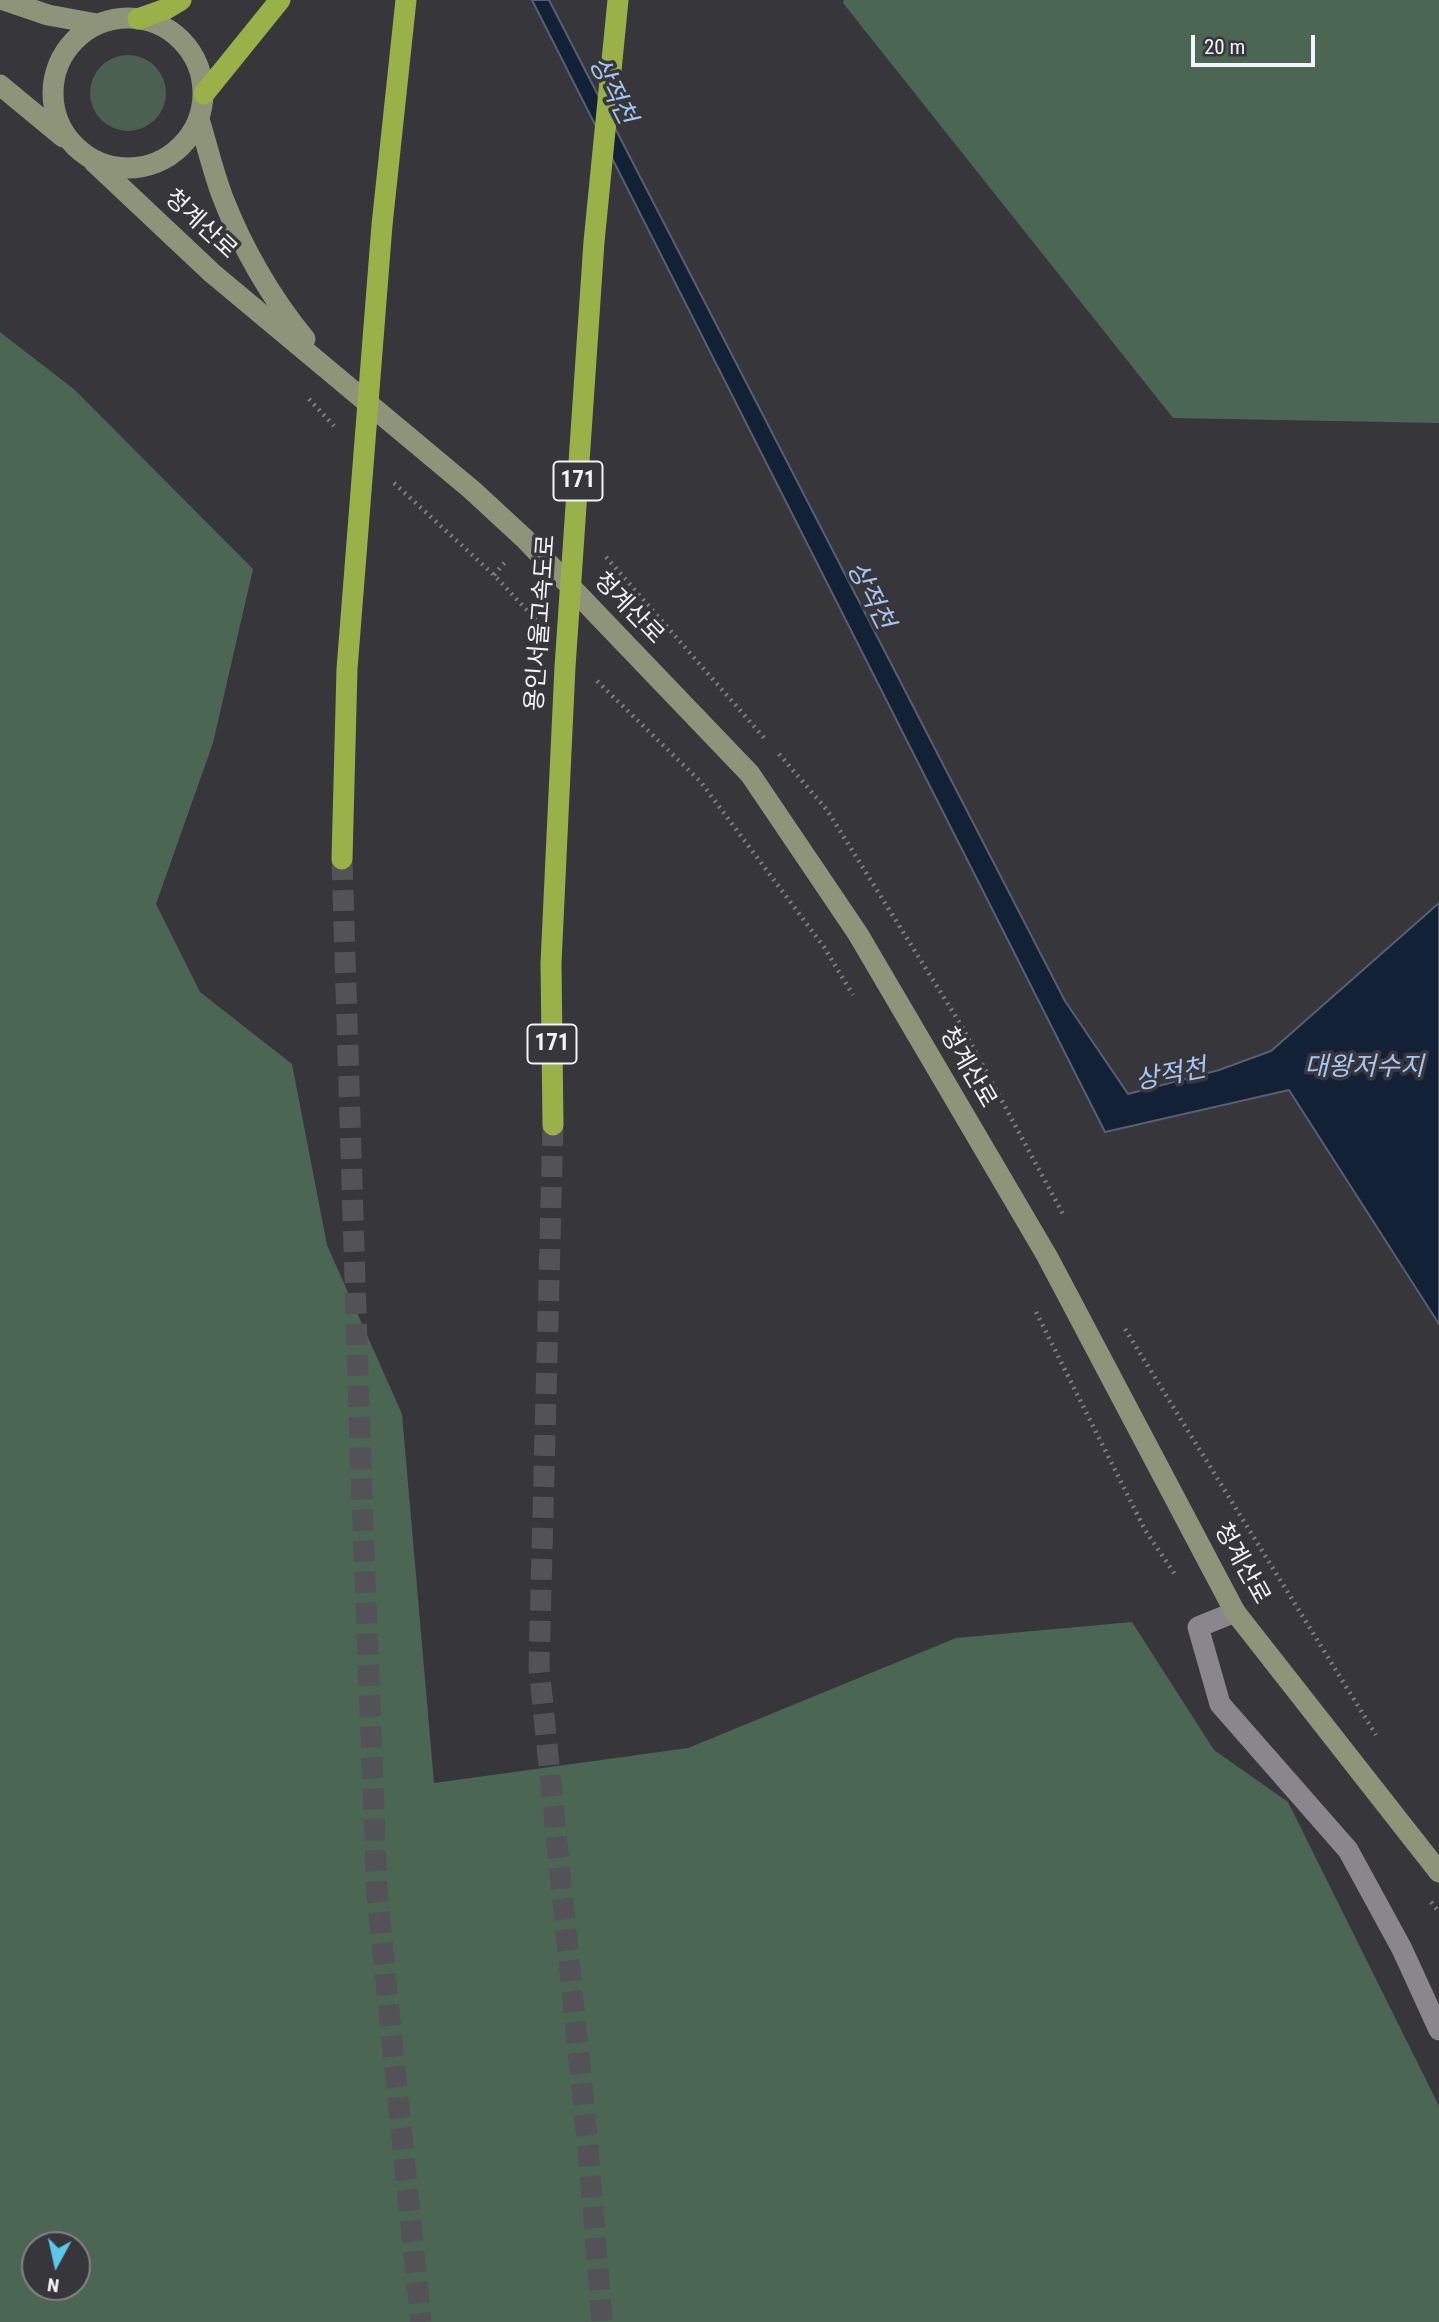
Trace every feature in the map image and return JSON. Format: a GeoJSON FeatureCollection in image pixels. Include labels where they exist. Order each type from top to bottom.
{"type":"FeatureCollection","features":[{"type":"Feature","properties":{"kind":"highway"},"geometry":{"type":"LineString","coordinates":[[138,19],[166,9],[181,0]]}},
{"type":"Feature","properties":{"kind":"highway"},"geometry":{"type":"LineString","coordinates":[[204,94],[280,0]]}},
{"type":"Feature","properties":{"kind":"highway"},"geometry":{"type":"LineString","coordinates":[[342,859],[347,669],[381,239],[406,0]]}},
{"type":"Feature","properties":{"kind":"highway","name":"용인서울고속도로"},"geometry":{"type":"LineString","coordinates":[[553,1125],[551,963],[565,667],[594,242],[618,0]]}},
{"type":"Feature","properties":{"kind":"main road"},"geometry":{"type":"LineString","coordinates":[[4,0],[48,15],[97,24]]}},
{"type":"Feature","properties":{"kind":"main road"},"geometry":{"type":"LineString","coordinates":[[0,85],[73,146],[93,161],[118,169],[144,168],[167,158],[186,142],[199,119],[204,94],[202,76],[185,44],[156,23],[138,19],[120,18],[97,24],[76,37],[61,56],[53,79],[52,103],[59,126],[73,146]]}},
{"type":"Feature","properties":{"kind":"main road","name":"청계산로"},"geometry":{"type":"LineString","coordinates":[[199,119],[223,197],[248,251],[297,330],[338,379]]}},
{"type":"Feature","properties":{"kind":"main road","name":"청계산로"},"geometry":{"type":"LineString","coordinates":[[93,161],[212,273],[472,489],[525,540],[750,774],[858,934],[1047,1256],[1235,1612],[1439,1872]]}},
{"type":"Feature","properties":{"kind":"street"},"geometry":{"type":"LineString","coordinates":[[1235,1612],[1198,1627],[1220,1704],[1348,1850],[1402,1948],[1439,2031]]}},
{"type":"Feature","properties":{"kind":"path"},"geometry":{"type":"LineString","coordinates":[[494,575],[539,623]]}},
{"type":"Feature","properties":{"kind":"path"},"geometry":{"type":"LineString","coordinates":[[595,679],[700,781],[824,947],[860,1006]]}},
{"type":"Feature","properties":{"kind":"path"},"geometry":{"type":"LineString","coordinates":[[1034,1306],[1145,1530],[1178,1578]]}},
{"type":"Feature","properties":{"kind":"path"},"geometry":{"type":"LineString","coordinates":[[1430,1901],[1439,1912]]}},
{"type":"Feature","properties":{"kind":"green space"},"geometry":{"type":"Polygon","coordinates":[[[844,0],[1439,0],[1439,423],[1173,418],[843,3],[844,0]]]}},
{"type":"Feature","properties":{"kind":"green space"},"geometry":{"type":"Polygon","coordinates":[[[128,55],[142,58],[155,66],[163,79],[166,93],[163,107],[155,120],[142,128],[128,131],[114,128],[101,120],[93,107],[90,93],[93,79],[101,66],[114,58],[128,55]]]}},
{"type":"Feature","properties":{"kind":"green space"},"geometry":{"type":"Polygon","coordinates":[[[0,332],[75,390],[253,569],[213,743],[156,904],[200,992],[292,1064],[327,1245],[402,1414],[434,1783],[688,1748],[956,1638],[1132,1622],[1214,1750],[1288,1802],[1439,2106],[1439,2322],[0,2322],[0,332]]]}},
{"type":"Feature","properties":{"kind":"water","name":"대왕저수지"},"geometry":{"type":"Polygon","coordinates":[[[532,0],[549,0],[1065,1001],[1128,1094],[1219,1070],[1271,1051],[1439,903],[1439,1324],[1289,1090],[1105,1132],[532,0]]]}},
{"type":"Feature","properties":{"kind":"tunnel"},"geometry":{"type":"LineString","coordinates":[[342,859],[377,1894],[421,2322]]}},
{"type":"Feature","properties":{"kind":"tunnel"},"geometry":{"type":"LineString","coordinates":[[553,1125],[539,1667],[588,2147],[602,2322]]}},
{"type":"Feature","properties":{"kind":"water label","name":"상적천"},"geometry":{"type":"Point","coordinates":[611,91]}},
{"type":"Feature","properties":{"kind":"water label","name":"상적천"},"geometry":{"type":"Point","coordinates":[869,596]}},
{"type":"Feature","properties":{"kind":"water label","name":"상적천"},"geometry":{"type":"Point","coordinates":[1171,1076]}}]}
